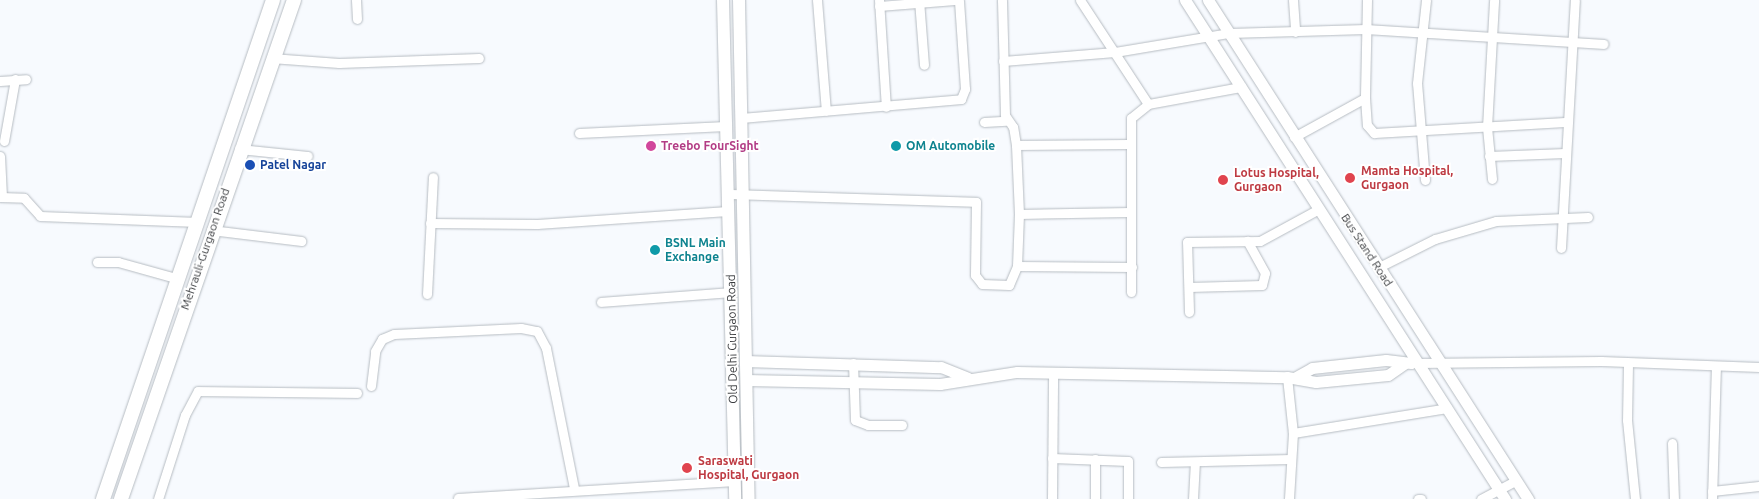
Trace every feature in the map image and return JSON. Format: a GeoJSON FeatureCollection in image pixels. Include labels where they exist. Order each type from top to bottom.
{"type":"FeatureCollection","features":[{"type":"Feature","properties":{"kind":"main road","name":"Mehrauli-Gurgaon Road"},"geometry":{"type":"LineString","coordinates":[[103,499],[273,0]]}},
{"type":"Feature","properties":{"kind":"main road","name":"Mehrauli-Gurgaon Road"},"geometry":{"type":"LineString","coordinates":[[121,499],[231,172],[271,58],[294,0]]}},
{"type":"Feature","properties":{"kind":"main road","name":"Old Delhi Gurgaon Road"},"geometry":{"type":"LineString","coordinates":[[723,0],[731,292],[734,499]]}},
{"type":"Feature","properties":{"kind":"main road","name":"Old Delhi Gurgaon Road"},"geometry":{"type":"LineString","coordinates":[[739,0],[749,499]]}},
{"type":"Feature","properties":{"kind":"main road"},"geometry":{"type":"LineString","coordinates":[[216,169],[231,172]]}},
{"type":"Feature","properties":{"kind":"street"},"geometry":{"type":"LineString","coordinates":[[356,0],[357,20]]}},
{"type":"Feature","properties":{"kind":"street"},"geometry":{"type":"LineString","coordinates":[[817,0],[826,111]]}},
{"type":"Feature","properties":{"kind":"street"},"geometry":{"type":"LineString","coordinates":[[886,107],[879,3],[955,0]]}},
{"type":"Feature","properties":{"kind":"street"},"geometry":{"type":"LineString","coordinates":[[741,118],[957,101],[964,96],[959,0]]}},
{"type":"Feature","properties":{"kind":"street"},"geometry":{"type":"LineString","coordinates":[[728,194],[976,202],[977,280],[1009,286],[1017,266],[1019,214],[1016,145],[1013,127],[1006,120],[1002,0]]}},
{"type":"Feature","properties":{"kind":"street"},"geometry":{"type":"LineString","coordinates":[[1080,0],[1148,104]]}},
{"type":"Feature","properties":{"kind":"street","name":"Bus Stand Road"},"geometry":{"type":"LineString","coordinates":[[1185,0],[1505,499]]}},
{"type":"Feature","properties":{"kind":"street","name":"Bus Stand Road"},"geometry":{"type":"LineString","coordinates":[[1208,0],[1437,360],[1528,499]]}},
{"type":"Feature","properties":{"kind":"street"},"geometry":{"type":"LineString","coordinates":[[1293,0],[1295,32]]}},
{"type":"Feature","properties":{"kind":"street"},"geometry":{"type":"LineString","coordinates":[[1367,0],[1365,98],[1367,125],[1374,133],[1419,133],[1565,122]]}},
{"type":"Feature","properties":{"kind":"street"},"geometry":{"type":"LineString","coordinates":[[1425,180],[1419,133],[1417,83],[1426,0]]}},
{"type":"Feature","properties":{"kind":"street"},"geometry":{"type":"LineString","coordinates":[[1492,179],[1487,127],[1494,0]]}},
{"type":"Feature","properties":{"kind":"street"},"geometry":{"type":"LineString","coordinates":[[1560,248],[1565,122],[1574,0]]}},
{"type":"Feature","properties":{"kind":"street"},"geometry":{"type":"LineString","coordinates":[[919,1],[924,64]]}},
{"type":"Feature","properties":{"kind":"street"},"geometry":{"type":"LineString","coordinates":[[1003,61],[1115,52],[1210,38],[1229,33],[1366,29],[1491,35],[1604,44]]}},
{"type":"Feature","properties":{"kind":"street"},"geometry":{"type":"LineString","coordinates":[[271,58],[339,63],[478,58]]}},
{"type":"Feature","properties":{"kind":"street"},"geometry":{"type":"LineString","coordinates":[[0,81],[26,79]]}},
{"type":"Feature","properties":{"kind":"street"},"geometry":{"type":"LineString","coordinates":[[4,141],[15,80]]}},
{"type":"Feature","properties":{"kind":"street"},"geometry":{"type":"LineString","coordinates":[[1131,292],[1129,144],[1131,118],[1148,104],[1241,87]]}},
{"type":"Feature","properties":{"kind":"street"},"geometry":{"type":"LineString","coordinates":[[1294,137],[1365,98]]}},
{"type":"Feature","properties":{"kind":"street"},"geometry":{"type":"LineString","coordinates":[[984,122],[1006,120]]}},
{"type":"Feature","properties":{"kind":"street"},"geometry":{"type":"LineString","coordinates":[[579,133],[726,126]]}},
{"type":"Feature","properties":{"kind":"street"},"geometry":{"type":"LineString","coordinates":[[1016,145],[1129,144]]}},
{"type":"Feature","properties":{"kind":"street"},"geometry":{"type":"LineString","coordinates":[[239,149],[308,156]]}},
{"type":"Feature","properties":{"kind":"street"},"geometry":{"type":"LineString","coordinates":[[1489,156],[1565,154]]}},
{"type":"Feature","properties":{"kind":"street"},"geometry":{"type":"LineString","coordinates":[[0,156],[1,197],[24,198],[40,216],[198,222]]}},
{"type":"Feature","properties":{"kind":"street"},"geometry":{"type":"LineString","coordinates":[[426,294],[433,177]]}},
{"type":"Feature","properties":{"kind":"street"},"geometry":{"type":"LineString","coordinates":[[1189,312],[1187,242],[1247,241],[1276,236],[1320,209]]}},
{"type":"Feature","properties":{"kind":"street"},"geometry":{"type":"LineString","coordinates":[[430,223],[537,224],[728,211]]}},
{"type":"Feature","properties":{"kind":"street"},"geometry":{"type":"LineString","coordinates":[[1019,214],[1130,212]]}},
{"type":"Feature","properties":{"kind":"street"},"geometry":{"type":"LineString","coordinates":[[1379,267],[1435,239],[1496,221],[1588,217]]}},
{"type":"Feature","properties":{"kind":"street"},"geometry":{"type":"LineString","coordinates":[[211,230],[301,241]]}},
{"type":"Feature","properties":{"kind":"street"},"geometry":{"type":"LineString","coordinates":[[1189,287],[1262,285],[1265,273],[1247,241]]}},
{"type":"Feature","properties":{"kind":"street"},"geometry":{"type":"LineString","coordinates":[[97,262],[118,262],[178,278]]}},
{"type":"Feature","properties":{"kind":"street"},"geometry":{"type":"LineString","coordinates":[[1017,266],[1132,266]]}},
{"type":"Feature","properties":{"kind":"street"},"geometry":{"type":"LineString","coordinates":[[602,302],[731,292]]}},
{"type":"Feature","properties":{"kind":"street"},"geometry":{"type":"LineString","coordinates":[[371,386],[375,351],[382,339],[394,334],[521,328],[537,331],[546,348],[574,488]]}},
{"type":"Feature","properties":{"kind":"street"},"geometry":{"type":"LineString","coordinates":[[746,380],[854,380],[940,384],[968,378],[1053,373],[1291,377],[1316,382],[1388,375],[1405,363],[1437,360],[1716,368],[1759,367]]}},
{"type":"Feature","properties":{"kind":"street"},"geometry":{"type":"LineString","coordinates":[[745,361],[941,367],[968,378]]}},
{"type":"Feature","properties":{"kind":"street"},"geometry":{"type":"LineString","coordinates":[[853,363],[855,420],[868,425],[902,424]]}},
{"type":"Feature","properties":{"kind":"street"},"geometry":{"type":"LineString","coordinates":[[1628,364],[1627,420],[1635,499]]}},
{"type":"Feature","properties":{"kind":"street"},"geometry":{"type":"LineString","coordinates":[[1716,368],[1712,495],[1759,486]]}},
{"type":"Feature","properties":{"kind":"street"},"geometry":{"type":"LineString","coordinates":[[1052,499],[1053,373]]}},
{"type":"Feature","properties":{"kind":"street"},"geometry":{"type":"LineString","coordinates":[[1289,499],[1293,433],[1291,377]]}},
{"type":"Feature","properties":{"kind":"street"},"geometry":{"type":"LineString","coordinates":[[158,499],[185,415],[198,392],[357,393]]}},
{"type":"Feature","properties":{"kind":"street"},"geometry":{"type":"LineString","coordinates":[[1293,433],[1447,408]]}},
{"type":"Feature","properties":{"kind":"street"},"geometry":{"type":"LineString","coordinates":[[1672,443],[1674,499]]}},
{"type":"Feature","properties":{"kind":"street"},"geometry":{"type":"LineString","coordinates":[[1052,458],[1128,461],[1128,499]]}},
{"type":"Feature","properties":{"kind":"street"},"geometry":{"type":"LineString","coordinates":[[1095,459],[1095,499]]}},
{"type":"Feature","properties":{"kind":"street"},"geometry":{"type":"LineString","coordinates":[[1161,462],[1196,464],[1291,459]]}},
{"type":"Feature","properties":{"kind":"street"},"geometry":{"type":"LineString","coordinates":[[1193,499],[1196,464]]}},
{"type":"Feature","properties":{"kind":"street"},"geometry":{"type":"LineString","coordinates":[[458,498],[574,488],[734,481]]}},
{"type":"Feature","properties":{"kind":"street"},"geometry":{"type":"LineString","coordinates":[[1481,499],[1515,481]]}},
{"type":"Feature","properties":{"kind":"place","name":"Treebo FourSight"},"geometry":{"type":"Point","coordinates":[651,146]}},
{"type":"Feature","properties":{"kind":"place","name":"OM Automobile"},"geometry":{"type":"Point","coordinates":[896,146]}},
{"type":"Feature","properties":{"kind":"place","name":"Patel Nagar"},"geometry":{"type":"Point","coordinates":[250,165]}},
{"type":"Feature","properties":{"kind":"place","name":"Mamta Hospital, Gurgaon"},"geometry":{"type":"Point","coordinates":[1350,178]}},
{"type":"Feature","properties":{"kind":"place","name":"Lotus Hospital, Gurgaon"},"geometry":{"type":"Point","coordinates":[1223,180]}},
{"type":"Feature","properties":{"kind":"place","name":"BSNL Main Exchange"},"geometry":{"type":"Point","coordinates":[655,250]}},
{"type":"Feature","properties":{"kind":"place","name":"Saraswati Hospital, Gurgaon"},"geometry":{"type":"Point","coordinates":[687,468]}}]}
